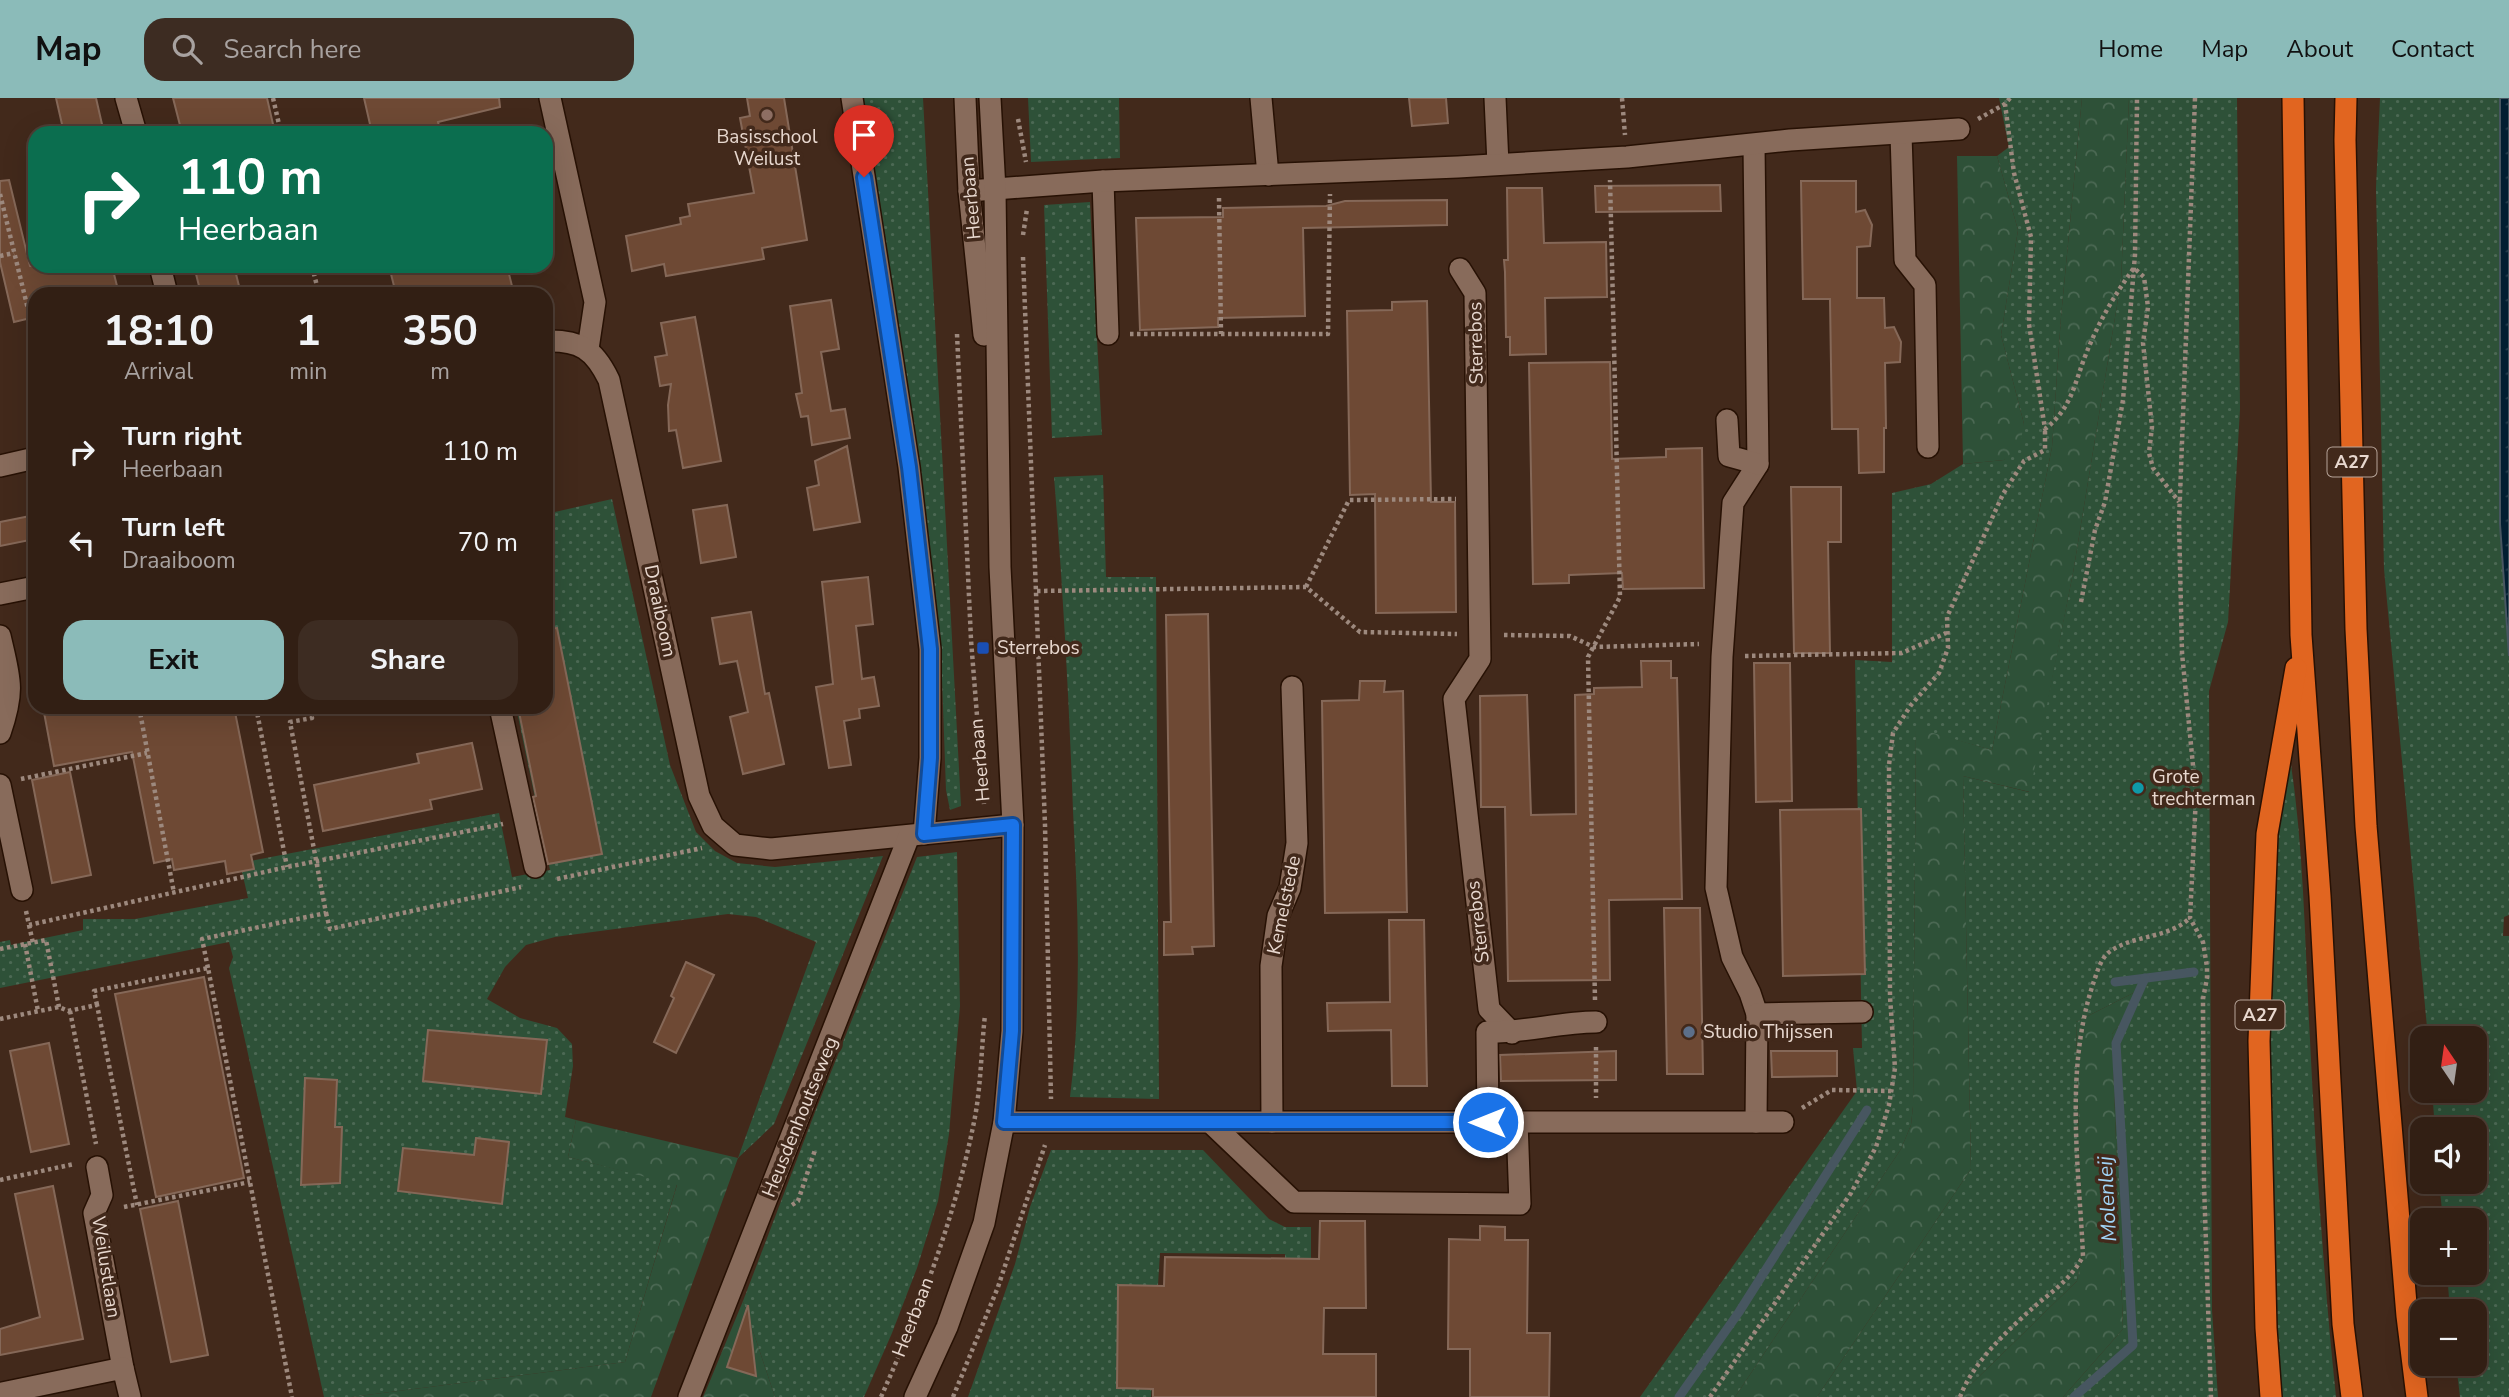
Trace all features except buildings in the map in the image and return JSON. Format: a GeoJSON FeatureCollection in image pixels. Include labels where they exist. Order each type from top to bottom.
{"type":"FeatureCollection","features":[{"type":"Feature","properties":{"kind":"highway","name":"A27"},"geometry":{"type":"LineString","coordinates":[[2293,98],[2301,635],[2320,896],[2343,1324],[2352,1397]]}},
{"type":"Feature","properties":{"kind":"highway","name":"A27"},"geometry":{"type":"LineString","coordinates":[[2346,98],[2356,629],[2366,826],[2407,1316],[2417,1397]]}},
{"type":"Feature","properties":{"kind":"highway","name":"A27"},"geometry":{"type":"LineString","coordinates":[[2271,1397],[2266,1328],[2259,1041],[2267,834],[2301,635]]}},
{"type":"Feature","properties":{"kind":"street"},"geometry":{"type":"LineString","coordinates":[[126,98],[134,126]]}},
{"type":"Feature","properties":{"kind":"street"},"geometry":{"type":"LineString","coordinates":[[550,98],[595,302],[588,349],[572,341],[553,341]]}},
{"type":"Feature","properties":{"kind":"street","name":"Heusdenhoutseweg"},"geometry":{"type":"LineString","coordinates":[[689,1397],[917,835],[930,758],[930,649],[909,467],[852,98]]}},
{"type":"Feature","properties":{"kind":"street","name":"Heerbaan"},"geometry":{"type":"LineString","coordinates":[[965,98],[969,191],[998,466]]}},
{"type":"Feature","properties":{"kind":"street","name":"Heerbaan"},"geometry":{"type":"LineString","coordinates":[[915,1397],[947,1327],[984,1223],[1004,1122],[1012,1031],[1013,825],[998,466],[995,190],[990,98]]}},
{"type":"Feature","properties":{"kind":"street"},"geometry":{"type":"LineString","coordinates":[[1261,98],[1268,175]]}},
{"type":"Feature","properties":{"kind":"street"},"geometry":{"type":"LineString","coordinates":[[1495,98],[1498,164]]}},
{"type":"Feature","properties":{"kind":"street"},"geometry":{"type":"LineString","coordinates":[[969,191],[1103,181],[1618,157],[1754,146],[1790,140],[1959,129]]}},
{"type":"Feature","properties":{"kind":"street"},"geometry":{"type":"LineString","coordinates":[[1901,134],[1905,260],[1925,285],[1928,447]]}},
{"type":"Feature","properties":{"kind":"street"},"geometry":{"type":"LineString","coordinates":[[1754,146],[1758,464],[1733,503],[1722,654],[1716,888],[1732,957],[1757,1014],[1756,1122]]}},
{"type":"Feature","properties":{"kind":"street"},"geometry":{"type":"LineString","coordinates":[[1103,181],[1108,334]]}},
{"type":"Feature","properties":{"kind":"street","name":"Sterrebos"},"geometry":{"type":"LineString","coordinates":[[1460,269],[1475,293],[1480,659],[1454,699],[1489,1009],[1512,1033]]}},
{"type":"Feature","properties":{"kind":"street","name":"Draaiboom"},"geometry":{"type":"LineString","coordinates":[[588,349],[609,380],[699,796],[713,826],[731,842]]}},
{"type":"Feature","properties":{"kind":"street"},"geometry":{"type":"LineString","coordinates":[[1727,420],[1729,456],[1758,464]]}},
{"type":"Feature","properties":{"kind":"street"},"geometry":{"type":"LineString","coordinates":[[0,466],[28,460]]}},
{"type":"Feature","properties":{"kind":"street"},"geometry":{"type":"LineString","coordinates":[[0,594],[28,588]]}},
{"type":"Feature","properties":{"kind":"street"},"geometry":{"type":"LineString","coordinates":[[0,636],[10,689],[10,704],[0,733]]}},
{"type":"Feature","properties":{"kind":"street","name":"Kemelstede"},"geometry":{"type":"LineString","coordinates":[[1272,1122],[1271,966],[1278,916],[1290,888],[1297,842],[1292,687]]}},
{"type":"Feature","properties":{"kind":"street"},"geometry":{"type":"LineString","coordinates":[[501,714],[536,875]]}},
{"type":"Feature","properties":{"kind":"street"},"geometry":{"type":"LineString","coordinates":[[7,783],[22,890]]}},
{"type":"Feature","properties":{"kind":"street"},"geometry":{"type":"LineString","coordinates":[[731,842],[735,845],[771,849],[1013,825]]}},
{"type":"Feature","properties":{"kind":"street"},"geometry":{"type":"LineString","coordinates":[[1757,1014],[1862,1012]]}},
{"type":"Feature","properties":{"kind":"street"},"geometry":{"type":"LineString","coordinates":[[1488,1122],[1487,1032],[1512,1033],[1596,1022]]}},
{"type":"Feature","properties":{"kind":"street"},"geometry":{"type":"LineString","coordinates":[[1004,1122],[1783,1122]]}},
{"type":"Feature","properties":{"kind":"street"},"geometry":{"type":"LineString","coordinates":[[1211,1123],[1294,1202],[1520,1204],[1517,1122]]}},
{"type":"Feature","properties":{"kind":"street","name":"Weilustlaan"},"geometry":{"type":"LineString","coordinates":[[89,1165],[102,1195],[94,1213],[130,1397]]}},
{"type":"Feature","properties":{"kind":"street"},"geometry":{"type":"LineString","coordinates":[[2,1393],[123,1368]]}},
{"type":"Feature","properties":{"kind":"path"},"geometry":{"type":"LineString","coordinates":[[273,98],[279,126]]}},
{"type":"Feature","properties":{"kind":"path"},"geometry":{"type":"LineString","coordinates":[[1597,1122],[1588,657],[1620,597],[1618,157],[1622,98]]}},
{"type":"Feature","properties":{"kind":"path"},"geometry":{"type":"LineString","coordinates":[[1710,1397],[1851,1193],[1876,1147],[1895,1068],[1890,997],[1889,765],[1893,733],[1911,705],[1939,673],[1948,648],[1947,617],[2003,494],[2024,461],[2045,450],[2045,429],[2029,324],[2031,237],[2014,173],[2005,104],[2010,98]]}},
{"type":"Feature","properties":{"kind":"path"},"geometry":{"type":"LineString","coordinates":[[2081,602],[2095,530],[2105,502],[2123,400],[2134,268],[2137,98]]}},
{"type":"Feature","properties":{"kind":"path"},"geometry":{"type":"LineString","coordinates":[[2195,98],[2179,502],[2182,653],[2196,796],[2190,918],[2203,942],[2207,978],[2203,999],[2204,1183],[2211,1397]]}},
{"type":"Feature","properties":{"kind":"path"},"geometry":{"type":"LineString","coordinates":[[1108,334],[1328,334],[1331,172]]}},
{"type":"Feature","properties":{"kind":"path"},"geometry":{"type":"LineString","coordinates":[[1219,177],[1221,334]]}},
{"type":"Feature","properties":{"kind":"path"},"geometry":{"type":"LineString","coordinates":[[0,194],[28,310]]}},
{"type":"Feature","properties":{"kind":"path"},"geometry":{"type":"LineString","coordinates":[[0,257],[14,253]]}},
{"type":"Feature","properties":{"kind":"path"},"geometry":{"type":"LineString","coordinates":[[2045,429],[2060,417],[2087,352],[2117,291],[2134,268]]}},
{"type":"Feature","properties":{"kind":"path"},"geometry":{"type":"LineString","coordinates":[[2134,268],[2144,277],[2148,307],[2143,343],[2152,427],[2150,453],[2153,468],[2179,502]]}},
{"type":"Feature","properties":{"kind":"path","name":"Heerbaan"},"geometry":{"type":"LineString","coordinates":[[956,328],[971,640],[985,828]]}},
{"type":"Feature","properties":{"kind":"path"},"geometry":{"type":"LineString","coordinates":[[1307,587],[1349,500],[1478,499]]}},
{"type":"Feature","properties":{"kind":"path"},"geometry":{"type":"LineString","coordinates":[[1037,591],[1307,587],[1360,632],[1570,636],[1594,647],[1722,654],[1902,653],[1946,633]]}},
{"type":"Feature","properties":{"kind":"path"},"geometry":{"type":"LineString","coordinates":[[140,714],[174,893]]}},
{"type":"Feature","properties":{"kind":"path"},"geometry":{"type":"LineString","coordinates":[[257,714],[287,867]]}},
{"type":"Feature","properties":{"kind":"path"},"geometry":{"type":"LineString","coordinates":[[311,714],[312,718],[290,722],[330,929],[536,875],[731,842]]}},
{"type":"Feature","properties":{"kind":"path"},"geometry":{"type":"LineString","coordinates":[[7,783],[147,753]]}},
{"type":"Feature","properties":{"kind":"path"},"geometry":{"type":"LineString","coordinates":[[29,925],[287,867],[524,819]]}},
{"type":"Feature","properties":{"kind":"path"},"geometry":{"type":"LineString","coordinates":[[22,890],[33,943]]}},
{"type":"Feature","properties":{"kind":"path"},"geometry":{"type":"LineString","coordinates":[[292,1397],[202,939],[327,913]]}},
{"type":"Feature","properties":{"kind":"path"},"geometry":{"type":"LineString","coordinates":[[1960,1397],[1976,1367],[2023,1317],[2077,1268],[2083,1256],[2075,1089],[2089,994],[2097,971],[2107,954],[2127,943],[2179,928],[2190,918]]}},
{"type":"Feature","properties":{"kind":"path"},"geometry":{"type":"LineString","coordinates":[[0,949],[46,940],[60,1007]]}},
{"type":"Feature","properties":{"kind":"path"},"geometry":{"type":"LineString","coordinates":[[25,944],[38,1012]]}},
{"type":"Feature","properties":{"kind":"path"},"geometry":{"type":"LineString","coordinates":[[138,1205],[94,991],[208,968]]}},
{"type":"Feature","properties":{"kind":"path","name":"Heerbaan"},"geometry":{"type":"LineString","coordinates":[[881,1397],[913,1324],[947,1226],[974,1121],[986,1002]]}},
{"type":"Feature","properties":{"kind":"path"},"geometry":{"type":"LineString","coordinates":[[0,1019],[60,1007],[70,1011],[97,1005]]}},
{"type":"Feature","properties":{"kind":"path"},"geometry":{"type":"LineString","coordinates":[[70,1011],[97,1145]]}},
{"type":"Feature","properties":{"kind":"path"},"geometry":{"type":"LineString","coordinates":[[1783,1122],[1832,1090],[1891,1091]]}},
{"type":"Feature","properties":{"kind":"path"},"geometry":{"type":"LineString","coordinates":[[0,1180],[89,1165]]}},
{"type":"Feature","properties":{"kind":"path"},"geometry":{"type":"LineString","coordinates":[[94,1213],[250,1182]]}},
{"type":"Feature","properties":{"kind":"green space"},"geometry":{"type":"Polygon","coordinates":[[[859,98],[923,98],[961,806],[950,810],[946,790],[942,679],[929,541],[859,98]]]}},
{"type":"Feature","properties":{"kind":"green space"},"geometry":{"type":"Polygon","coordinates":[[[1028,98],[1119,98],[1120,158],[1031,162],[1028,98]]]}},
{"type":"Feature","properties":{"kind":"green space"},"geometry":{"type":"Polygon","coordinates":[[[1999,98],[2082,98],[2061,317],[2052,447],[1992,750],[1916,729],[1911,1125],[1901,1149],[1735,1397],[1640,1397],[1857,1091],[1853,1048],[1862,1048],[1855,660],[1892,662],[1892,493],[1931,484],[1963,464],[2004,460],[2024,424],[2001,335],[2018,230],[1997,156],[2009,147],[1999,98]]]}},
{"type":"Feature","properties":{"kind":"green space"},"geometry":{"type":"Polygon","coordinates":[[[2082,98],[2129,98],[2121,281],[2073,573],[2030,792],[1963,776],[1971,1169],[1817,1397],[1735,1397],[1901,1149],[1911,1125],[1916,728],[1992,750],[2052,447],[2061,317],[2082,98]]]}},
{"type":"Feature","properties":{"kind":"green space"},"geometry":{"type":"Polygon","coordinates":[[[2129,98],[2237,98],[2240,409],[2228,622],[2209,691],[2212,1310],[2218,1397],[2063,1397],[2123,1329],[2112,1034],[2149,985],[2076,1022],[2082,1255],[2077,1281],[1958,1397],[1817,1397],[1971,1169],[1963,776],[2029,792],[2073,573],[2121,281],[2129,98]]]}},
{"type":"Feature","properties":{"kind":"green space"},"geometry":{"type":"Polygon","coordinates":[[[2380,98],[2500,98],[2500,524],[2509,656],[2509,915],[2504,917],[2503,936],[2509,936],[2509,1397],[2460,1397],[2458,1376],[2487,1376],[2487,1299],[2449,1299],[2448,1285],[2487,1285],[2487,1208],[2442,1208],[2440,1194],[2487,1194],[2487,1117],[2434,1117],[2433,1103],[2487,1103],[2487,1026],[2427,1026],[2384,569],[2376,188],[2380,98]]]}},
{"type":"Feature","properties":{"kind":"green space"},"geometry":{"type":"Polygon","coordinates":[[[1957,156],[1997,156],[2018,230],[2001,335],[2024,424],[2020,445],[2004,460],[1963,464],[1957,156]]]}},
{"type":"Feature","properties":{"kind":"green space"},"geometry":{"type":"Polygon","coordinates":[[[1090,202],[1102,435],[1052,438],[1044,205],[1090,202]]]}},
{"type":"Feature","properties":{"kind":"green space"},"geometry":{"type":"Polygon","coordinates":[[[1103,475],[1106,577],[1156,577],[1159,1099],[1070,1097],[1078,990],[1077,918],[1068,686],[1054,477],[1103,475]]]}},
{"type":"Feature","properties":{"kind":"green space"},"geometry":{"type":"Polygon","coordinates":[[[612,499],[670,765],[696,832],[715,851],[737,863],[775,867],[883,856],[774,1124],[738,1158],[816,942],[756,917],[728,914],[555,937],[526,945],[505,967],[487,999],[520,1018],[557,1028],[572,1044],[573,1066],[565,1117],[576,1120],[568,1157],[677,1184],[625,1362],[351,1397],[324,1397],[229,968],[233,957],[229,942],[0,988],[0,942],[10,940],[11,945],[83,930],[83,919],[135,919],[248,898],[240,863],[499,813],[512,877],[550,870],[517,714],[553,714],[553,512],[612,499]]]}},
{"type":"Feature","properties":{"kind":"green space"},"geometry":{"type":"Polygon","coordinates":[[[2283,718],[2299,831],[2317,1162],[2336,1397],[2278,1397],[2262,1076],[2283,718]]]}},
{"type":"Feature","properties":{"kind":"green space"},"geometry":{"type":"Polygon","coordinates":[[[957,852],[960,1006],[949,1134],[938,1201],[917,1268],[864,1397],[775,1397],[743,1301],[917,857],[957,852]]]}},
{"type":"Feature","properties":{"kind":"green space"},"geometry":{"type":"Polygon","coordinates":[[[2151,984],[2112,1034],[2123,1329],[2063,1397],[1958,1397],[2077,1281],[2082,1255],[2076,1022],[2151,984]]]}},
{"type":"Feature","properties":{"kind":"green space"},"geometry":{"type":"Polygon","coordinates":[[[576,1120],[738,1158],[651,1397],[351,1397],[625,1362],[677,1185],[568,1157],[576,1120]]]}},
{"type":"Feature","properties":{"kind":"green space"},"geometry":{"type":"Polygon","coordinates":[[[1051,1150],[1203,1150],[1269,1219],[1285,1227],[1311,1227],[1311,1276],[1285,1276],[1285,1254],[1160,1253],[1151,1397],[968,1397],[1015,1264],[1030,1207],[1051,1150]]]}},
{"type":"Feature","properties":{"kind":"green space"},"geometry":{"type":"Polygon","coordinates":[[[743,1301],[775,1397],[703,1397],[707,1388],[743,1301]]]}},
{"type":"Feature","properties":{"kind":"water"},"geometry":{"type":"Polygon","coordinates":[[[2500,98],[2509,98],[2509,656],[2500,524],[2500,98]]]}},
{"type":"Feature","properties":{"kind":"waterway","name":"Molenleij"},"geometry":{"type":"LineString","coordinates":[[2115,982],[2194,972]]}},
{"type":"Feature","properties":{"kind":"waterway","name":"Molenleij"},"geometry":{"type":"LineString","coordinates":[[2074,1397],[2133,1345],[2116,1043],[2145,978]]}},
{"type":"Feature","properties":{"kind":"waterway","name":"Molenleij"},"geometry":{"type":"LineString","coordinates":[[1679,1397],[1739,1312],[1867,1110]]}},
{"type":"Feature","properties":{"kind":"place","name":"Basisschool Weilust"},"geometry":{"type":"Point","coordinates":[767,115]}},
{"type":"Feature","properties":{"kind":"place","name":"Sterrebos"},"geometry":{"type":"Point","coordinates":[983,648]}},
{"type":"Feature","properties":{"kind":"place","name":"Grote trechterman"},"geometry":{"type":"Point","coordinates":[2138,788]}},
{"type":"Feature","properties":{"kind":"place","name":"Studio Thijssen"},"geometry":{"type":"Point","coordinates":[1689,1032]}},
{"type":"Feature","properties":{"kind":"route"},"geometry":{"type":"LineString","coordinates":[[864,177],[909,467],[930,649],[930,758],[924,834],[1013,825],[1012,1031],[1004,1122],[1488,1122]]}}]}
